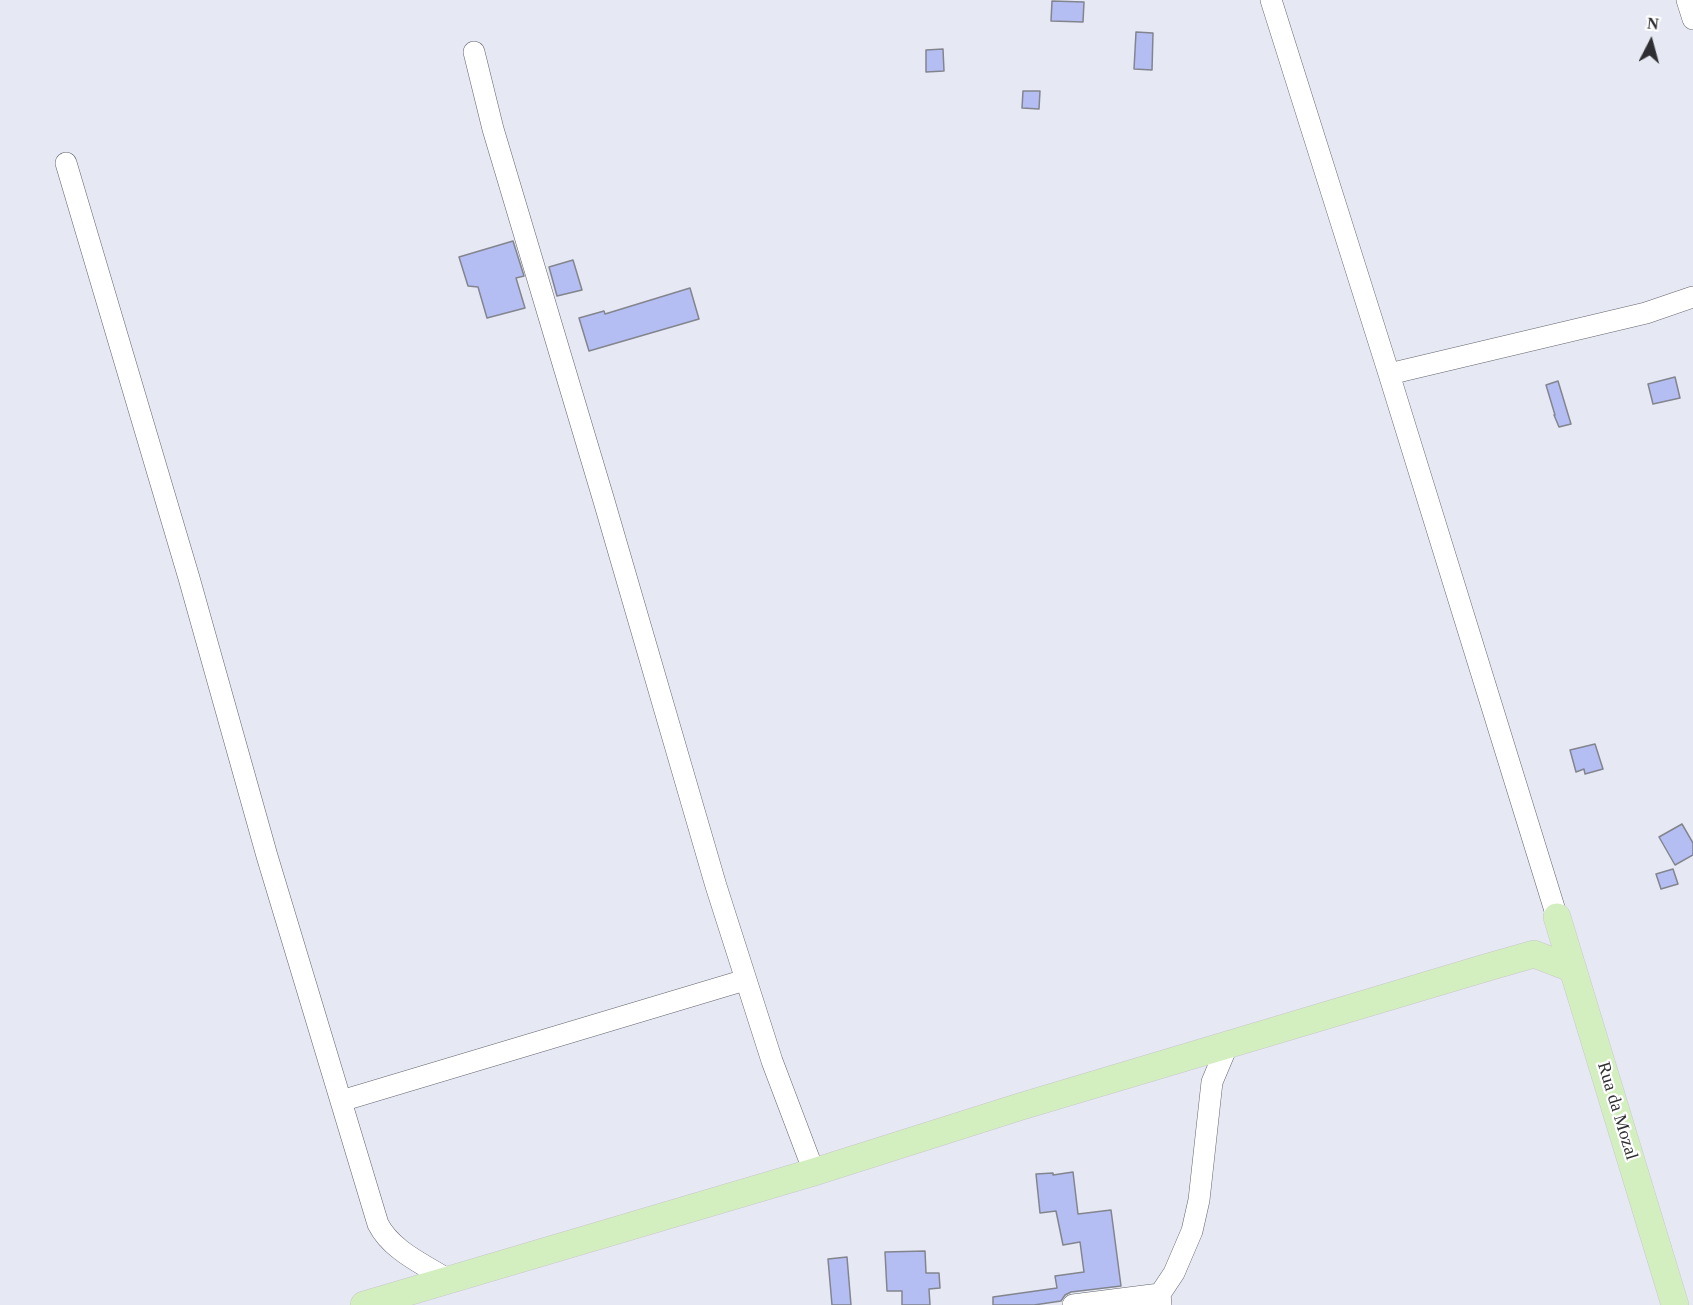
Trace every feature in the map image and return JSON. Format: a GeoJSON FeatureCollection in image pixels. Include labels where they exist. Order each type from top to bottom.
{"type":"FeatureCollection","features":[{"type":"Feature","properties":{"kind":"main road"},"geometry":{"type":"LineString","coordinates":[[364,1305],[814,1172],[1019,1107],[1534,954],[1551,931],[1557,917]]}},
{"type":"Feature","properties":{"kind":"main road","name":"Rua da Mozal"},"geometry":{"type":"LineString","coordinates":[[1557,917],[1675,1305]]}},
{"type":"Feature","properties":{"kind":"main road"},"geometry":{"type":"LineString","coordinates":[[1534,954],[1573,969]]}},
{"type":"Feature","properties":{"kind":"street"},"geometry":{"type":"LineString","coordinates":[[1271,0],[1557,917]]}},
{"type":"Feature","properties":{"kind":"street"},"geometry":{"type":"LineString","coordinates":[[1687,0],[1693,19]]}},
{"type":"Feature","properties":{"kind":"street"},"geometry":{"type":"LineString","coordinates":[[474,52],[500,151],[716,886],[772,1061],[814,1172]]}},
{"type":"Feature","properties":{"kind":"street"},"geometry":{"type":"LineString","coordinates":[[66,163],[189,578],[267,856],[378,1224],[383,1235],[394,1245],[447,1279]]}},
{"type":"Feature","properties":{"kind":"street"},"geometry":{"type":"LineString","coordinates":[[1389,374],[1646,313],[1693,297]]}},
{"type":"Feature","properties":{"kind":"street"},"geometry":{"type":"LineString","coordinates":[[341,1101],[745,980]]}},
{"type":"Feature","properties":{"kind":"street"},"geometry":{"type":"LineString","coordinates":[[1073,1305],[1161,1300],[1192,1231],[1199,1200],[1212,1082],[1228,1044]]}},
{"type":"Feature","properties":{"kind":"building"},"geometry":{"type":"Polygon","coordinates":[[[1052,1],[1084,2],[1083,22],[1051,21],[1052,1]]]}},
{"type":"Feature","properties":{"kind":"building"},"geometry":{"type":"Polygon","coordinates":[[[1136,32],[1153,33],[1152,70],[1134,69],[1136,32]]]}},
{"type":"Feature","properties":{"kind":"building"},"geometry":{"type":"Polygon","coordinates":[[[943,49],[944,71],[926,72],[926,50],[943,49]]]}},
{"type":"Feature","properties":{"kind":"building"},"geometry":{"type":"Polygon","coordinates":[[[1023,91],[1040,91],[1039,109],[1022,108],[1023,91]]]}},
{"type":"Feature","properties":{"kind":"building"},"geometry":{"type":"Polygon","coordinates":[[[513,241],[524,276],[516,278],[525,308],[487,318],[478,287],[468,286],[459,257],[513,241]]]}},
{"type":"Feature","properties":{"kind":"building"},"geometry":{"type":"Polygon","coordinates":[[[573,260],[582,290],[557,296],[549,267],[573,260]]]}},
{"type":"Feature","properties":{"kind":"building"},"geometry":{"type":"Polygon","coordinates":[[[690,288],[699,319],[589,351],[579,318],[604,311],[605,314],[690,288]]]}},
{"type":"Feature","properties":{"kind":"building"},"geometry":{"type":"Polygon","coordinates":[[[1675,377],[1680,398],[1653,404],[1648,384],[1675,377]]]}},
{"type":"Feature","properties":{"kind":"building"},"geometry":{"type":"Polygon","coordinates":[[[1558,381],[1571,424],[1559,427],[1546,385],[1558,381]]]}},
{"type":"Feature","properties":{"kind":"building"},"geometry":{"type":"Polygon","coordinates":[[[1595,744],[1603,769],[1585,774],[1584,769],[1576,772],[1570,750],[1595,744]]]}},
{"type":"Feature","properties":{"kind":"building"},"geometry":{"type":"Polygon","coordinates":[[[1682,824],[1693,843],[1693,855],[1675,865],[1659,837],[1682,824]]]}},
{"type":"Feature","properties":{"kind":"building"},"geometry":{"type":"Polygon","coordinates":[[[1673,869],[1678,884],[1661,889],[1656,874],[1673,869]]]}},
{"type":"Feature","properties":{"kind":"building"},"geometry":{"type":"Polygon","coordinates":[[[1073,1172],[1078,1214],[1111,1210],[1121,1286],[1071,1292],[1061,1301],[1034,1305],[993,1305],[993,1297],[1057,1288],[1055,1276],[1084,1272],[1080,1242],[1063,1245],[1056,1211],[1040,1213],[1036,1174],[1053,1173],[1053,1175],[1073,1172]]]}},
{"type":"Feature","properties":{"kind":"building"},"geometry":{"type":"Polygon","coordinates":[[[925,1251],[926,1273],[939,1273],[940,1288],[929,1289],[930,1305],[902,1305],[902,1291],[887,1291],[885,1252],[925,1251]]]}},
{"type":"Feature","properties":{"kind":"building"},"geometry":{"type":"Polygon","coordinates":[[[847,1257],[851,1305],[832,1305],[828,1259],[847,1257]]]}}]}
